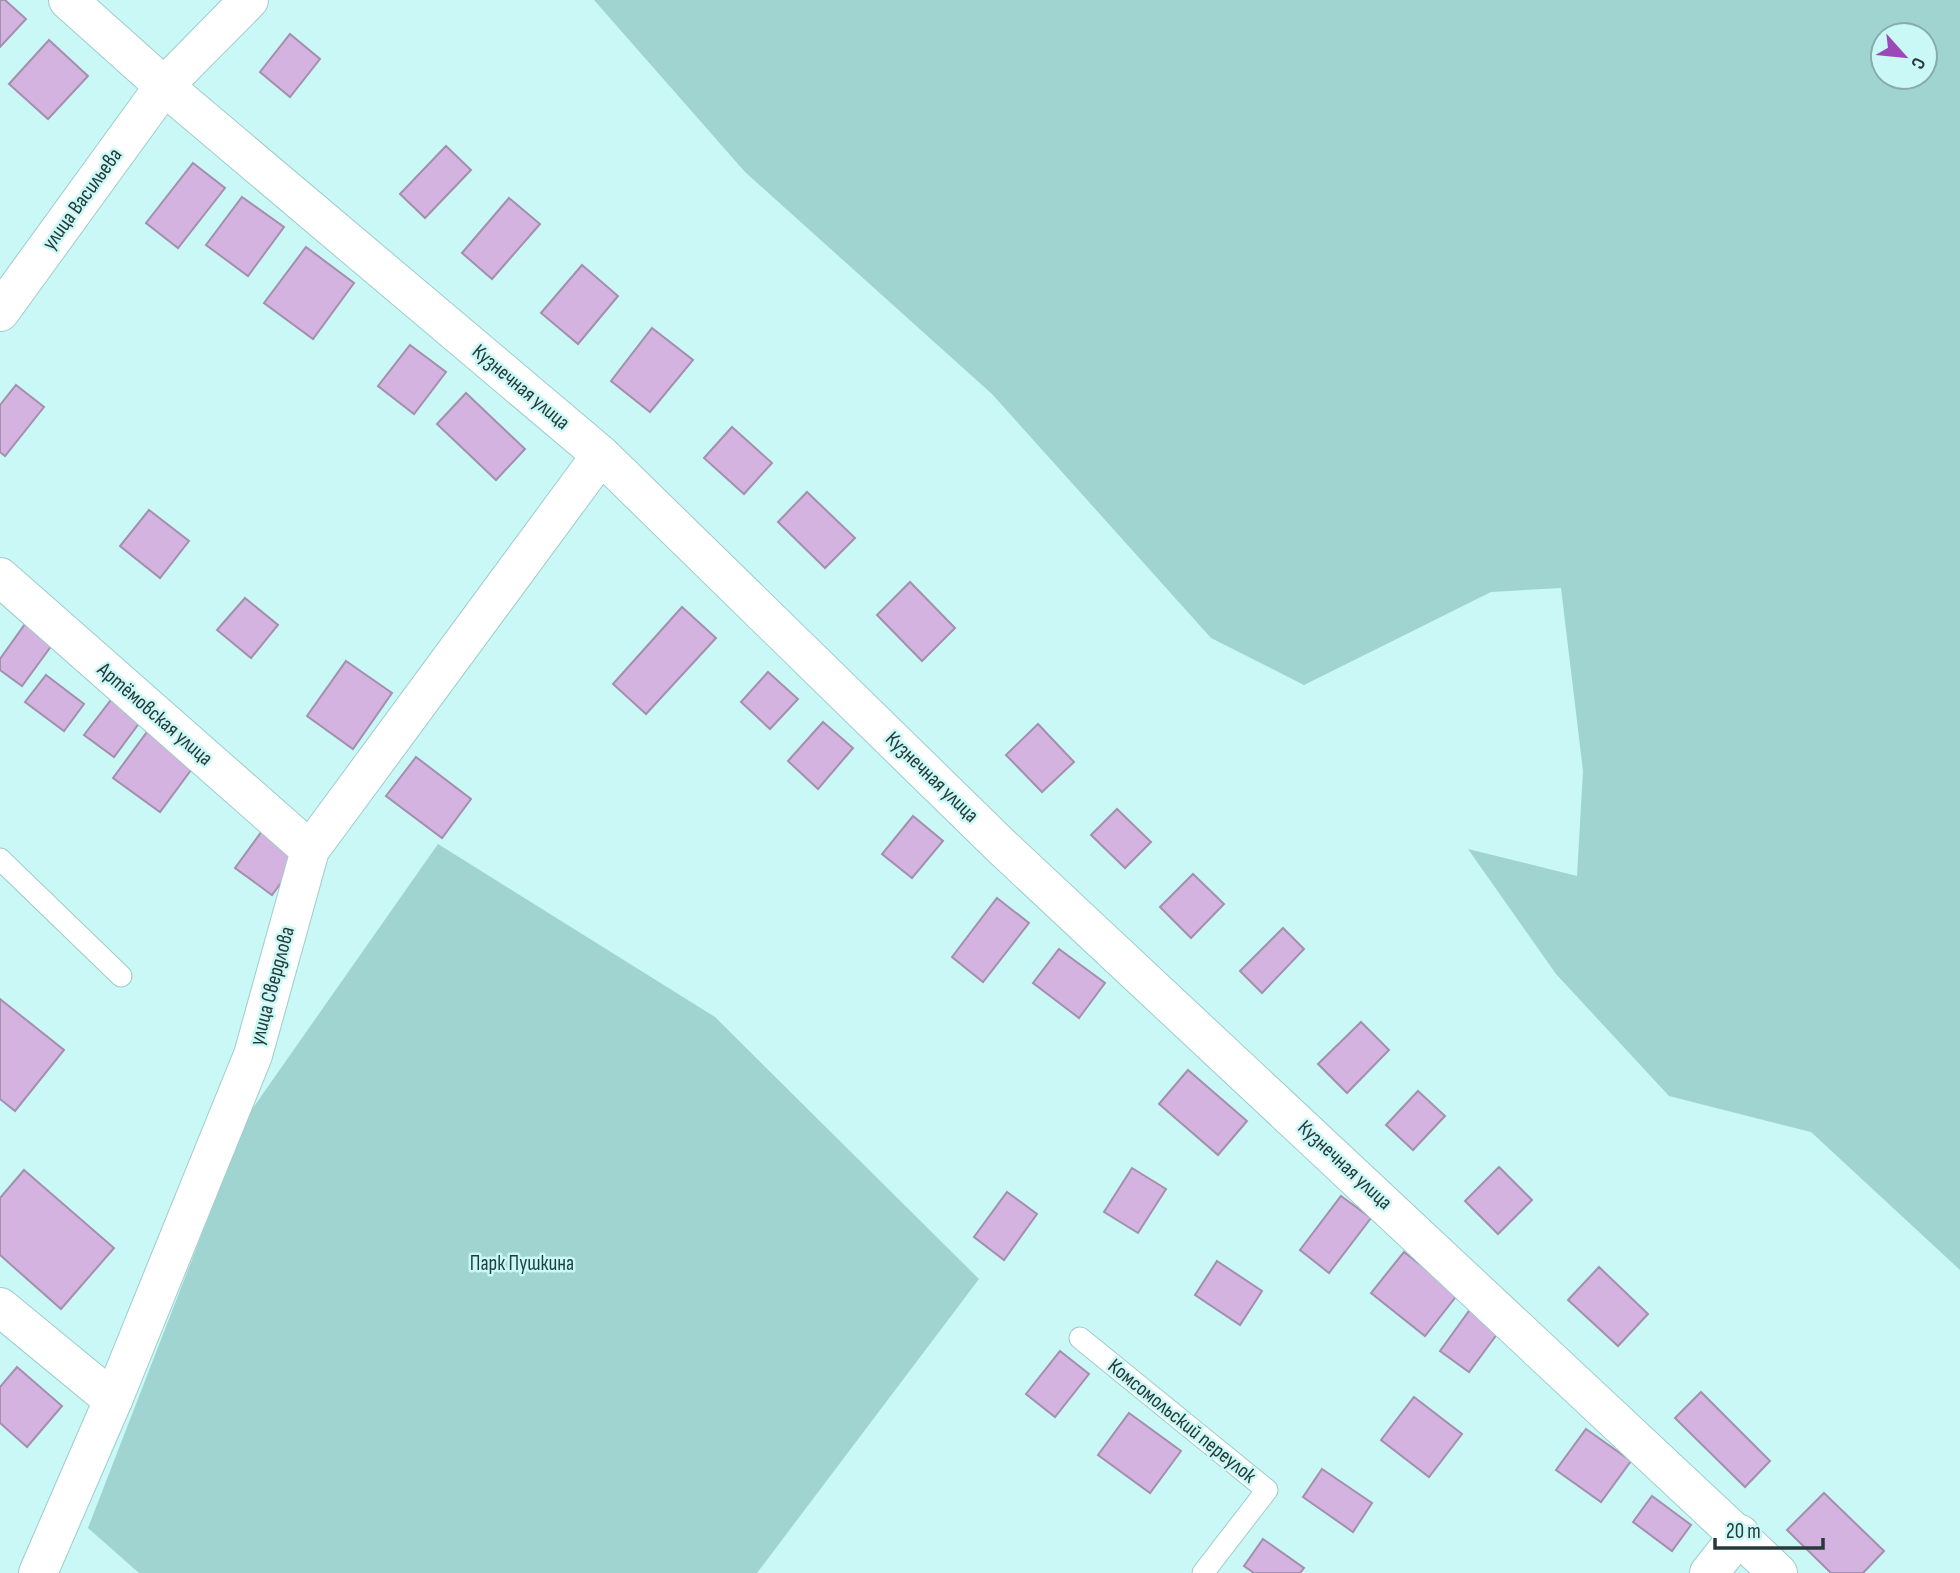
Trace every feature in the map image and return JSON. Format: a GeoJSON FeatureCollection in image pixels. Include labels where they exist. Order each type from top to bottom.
{"type":"FeatureCollection","features":[{"type":"Feature","properties":{"kind":"street","name":"Кузнечная улица"},"geometry":{"type":"LineString","coordinates":[[68,0],[164,86],[601,454],[1003,847],[1779,1573]]}},
{"type":"Feature","properties":{"kind":"street","name":"улица Васильева"},"geometry":{"type":"LineString","coordinates":[[0,312],[164,86],[249,0]]}},
{"type":"Feature","properties":{"kind":"street","name":"улица Свердлова"},"geometry":{"type":"LineString","coordinates":[[40,1572],[113,1401],[253,1055],[310,850],[601,454]]}},
{"type":"Feature","properties":{"kind":"street","name":"Артёмовская улица"},"geometry":{"type":"LineString","coordinates":[[0,577],[310,850]]}},
{"type":"Feature","properties":{"kind":"street"},"geometry":{"type":"LineString","coordinates":[[0,1307],[113,1401]]}},
{"type":"Feature","properties":{"kind":"street"},"geometry":{"type":"LineString","coordinates":[[1709,1573],[1740,1534]]}},
{"type":"Feature","properties":{"kind":"lane"},"geometry":{"type":"LineString","coordinates":[[0,859],[121,976]]}},
{"type":"Feature","properties":{"kind":"lane","name":"Комсомольский переулок"},"geometry":{"type":"LineString","coordinates":[[1080,1338],[1267,1490],[1203,1573]]}},
{"type":"Feature","properties":{"kind":"green space"},"geometry":{"type":"Polygon","coordinates":[[[594,0],[1960,0],[1960,1270],[1811,1132],[1669,1096],[1556,974],[1468,849],[1577,876],[1583,771],[1561,588],[1491,592],[1304,685],[1211,638],[992,394],[745,172],[594,0]]]}},
{"type":"Feature","properties":{"kind":"green space","name":"Парк Пушкина"},"geometry":{"type":"Polygon","coordinates":[[[438,844],[715,1017],[979,1279],[757,1573],[139,1573],[88,1528],[248,1115],[438,844]]]}},
{"type":"Feature","properties":{"kind":"building"},"geometry":{"type":"Polygon","coordinates":[[[0,0],[5,0],[26,19],[0,47],[0,0]]]}},
{"type":"Feature","properties":{"kind":"building"},"geometry":{"type":"Polygon","coordinates":[[[290,34],[320,59],[290,97],[260,72],[290,34]]]}},
{"type":"Feature","properties":{"kind":"building"},"geometry":{"type":"Polygon","coordinates":[[[49,40],[88,76],[48,119],[9,84],[49,40]]]}},
{"type":"Feature","properties":{"kind":"building"},"geometry":{"type":"Polygon","coordinates":[[[446,146],[471,170],[425,218],[400,194],[446,146]]]}},
{"type":"Feature","properties":{"kind":"building"},"geometry":{"type":"Polygon","coordinates":[[[193,163],[225,188],[178,248],[146,223],[193,163]]]}},
{"type":"Feature","properties":{"kind":"building"},"geometry":{"type":"Polygon","coordinates":[[[242,197],[284,227],[248,276],[206,245],[242,197]]]}},
{"type":"Feature","properties":{"kind":"building"},"geometry":{"type":"Polygon","coordinates":[[[509,198],[540,224],[492,279],[462,253],[509,198]]]}},
{"type":"Feature","properties":{"kind":"building"},"geometry":{"type":"Polygon","coordinates":[[[306,247],[354,283],[313,339],[264,303],[306,247]]]}},
{"type":"Feature","properties":{"kind":"building"},"geometry":{"type":"Polygon","coordinates":[[[582,265],[618,296],[578,344],[541,313],[582,265]]]}},
{"type":"Feature","properties":{"kind":"building"},"geometry":{"type":"Polygon","coordinates":[[[652,328],[693,360],[650,412],[611,381],[652,328]]]}},
{"type":"Feature","properties":{"kind":"building"},"geometry":{"type":"Polygon","coordinates":[[[410,345],[446,372],[414,414],[378,386],[410,345]]]}},
{"type":"Feature","properties":{"kind":"building"},"geometry":{"type":"Polygon","coordinates":[[[16,385],[44,407],[5,456],[0,452],[0,405],[16,385]]]}},
{"type":"Feature","properties":{"kind":"building"},"geometry":{"type":"Polygon","coordinates":[[[466,393],[525,449],[496,480],[437,424],[466,393]]]}},
{"type":"Feature","properties":{"kind":"building"},"geometry":{"type":"Polygon","coordinates":[[[732,427],[772,463],[744,494],[704,458],[732,427]]]}},
{"type":"Feature","properties":{"kind":"building"},"geometry":{"type":"Polygon","coordinates":[[[807,492],[855,538],[825,568],[778,522],[807,492]]]}},
{"type":"Feature","properties":{"kind":"building"},"geometry":{"type":"Polygon","coordinates":[[[149,510],[189,541],[160,578],[120,546],[149,510]]]}},
{"type":"Feature","properties":{"kind":"building"},"geometry":{"type":"Polygon","coordinates":[[[910,582],[955,628],[922,661],[877,615],[910,582]]]}},
{"type":"Feature","properties":{"kind":"building"},"geometry":{"type":"Polygon","coordinates":[[[245,598],[278,625],[251,658],[217,630],[245,598]]]}},
{"type":"Feature","properties":{"kind":"building"},"geometry":{"type":"Polygon","coordinates":[[[682,607],[716,638],[646,714],[613,684],[682,607]]]}},
{"type":"Feature","properties":{"kind":"building"},"geometry":{"type":"Polygon","coordinates":[[[25,624],[52,645],[22,686],[0,670],[0,659],[25,624]]]}},
{"type":"Feature","properties":{"kind":"building"},"geometry":{"type":"Polygon","coordinates":[[[346,661],[392,693],[353,749],[307,716],[346,661]]]}},
{"type":"Feature","properties":{"kind":"building"},"geometry":{"type":"Polygon","coordinates":[[[768,672],[798,699],[770,729],[741,702],[768,672]]]}},
{"type":"Feature","properties":{"kind":"building"},"geometry":{"type":"Polygon","coordinates":[[[46,675],[84,704],[64,731],[25,702],[46,675]]]}},
{"type":"Feature","properties":{"kind":"building"},"geometry":{"type":"Polygon","coordinates":[[[114,696],[143,718],[114,757],[84,735],[114,696]]]}},
{"type":"Feature","properties":{"kind":"building"},"geometry":{"type":"Polygon","coordinates":[[[823,722],[853,748],[818,789],[788,761],[823,722]]]}},
{"type":"Feature","properties":{"kind":"building"},"geometry":{"type":"Polygon","coordinates":[[[1038,724],[1074,762],[1042,792],[1006,755],[1038,724]]]}},
{"type":"Feature","properties":{"kind":"building"},"geometry":{"type":"Polygon","coordinates":[[[147,732],[194,766],[160,812],[113,778],[147,732]]]}},
{"type":"Feature","properties":{"kind":"building"},"geometry":{"type":"Polygon","coordinates":[[[416,757],[471,799],[442,838],[386,796],[416,757]]]}},
{"type":"Feature","properties":{"kind":"building"},"geometry":{"type":"Polygon","coordinates":[[[1117,809],[1151,842],[1125,868],[1091,835],[1117,809]]]}},
{"type":"Feature","properties":{"kind":"building"},"geometry":{"type":"Polygon","coordinates":[[[913,816],[943,841],[912,878],[882,854],[913,816]]]}},
{"type":"Feature","properties":{"kind":"building"},"geometry":{"type":"Polygon","coordinates":[[[262,831],[299,858],[272,895],[235,868],[262,831]]]}},
{"type":"Feature","properties":{"kind":"building"},"geometry":{"type":"Polygon","coordinates":[[[1193,874],[1224,904],[1191,938],[1160,907],[1193,874]]]}},
{"type":"Feature","properties":{"kind":"building"},"geometry":{"type":"Polygon","coordinates":[[[997,898],[1029,923],[983,982],[952,957],[997,898]]]}},
{"type":"Feature","properties":{"kind":"building"},"geometry":{"type":"Polygon","coordinates":[[[1283,928],[1304,949],[1262,993],[1240,971],[1283,928]]]}},
{"type":"Feature","properties":{"kind":"building"},"geometry":{"type":"Polygon","coordinates":[[[1059,949],[1105,983],[1079,1018],[1033,983],[1059,949]]]}},
{"type":"Feature","properties":{"kind":"building"},"geometry":{"type":"Polygon","coordinates":[[[0,999],[64,1050],[15,1111],[0,1099],[0,999]]]}},
{"type":"Feature","properties":{"kind":"building"},"geometry":{"type":"Polygon","coordinates":[[[1361,1022],[1389,1050],[1347,1093],[1318,1064],[1361,1022]]]}},
{"type":"Feature","properties":{"kind":"building"},"geometry":{"type":"Polygon","coordinates":[[[1188,1070],[1247,1121],[1218,1155],[1159,1104],[1188,1070]]]}},
{"type":"Feature","properties":{"kind":"building"},"geometry":{"type":"Polygon","coordinates":[[[1418,1091],[1445,1116],[1413,1150],[1386,1125],[1418,1091]]]}},
{"type":"Feature","properties":{"kind":"building"},"geometry":{"type":"Polygon","coordinates":[[[1499,1167],[1532,1200],[1498,1234],[1465,1201],[1499,1167]]]}},
{"type":"Feature","properties":{"kind":"building"},"geometry":{"type":"Polygon","coordinates":[[[1132,1168],[1166,1189],[1138,1233],[1104,1212],[1132,1168]]]}},
{"type":"Feature","properties":{"kind":"building"},"geometry":{"type":"Polygon","coordinates":[[[24,1170],[114,1248],[61,1309],[0,1255],[0,1198],[24,1170]]]}},
{"type":"Feature","properties":{"kind":"building"},"geometry":{"type":"Polygon","coordinates":[[[1007,1192],[1037,1214],[1004,1260],[974,1237],[1007,1192]]]}},
{"type":"Feature","properties":{"kind":"building"},"geometry":{"type":"Polygon","coordinates":[[[1341,1196],[1371,1218],[1329,1273],[1300,1250],[1341,1196]]]}},
{"type":"Feature","properties":{"kind":"building"},"geometry":{"type":"Polygon","coordinates":[[[1404,1252],[1458,1294],[1425,1336],[1371,1293],[1404,1252]]]}},
{"type":"Feature","properties":{"kind":"building"},"geometry":{"type":"Polygon","coordinates":[[[1217,1261],[1262,1291],[1240,1325],[1195,1295],[1217,1261]]]}},
{"type":"Feature","properties":{"kind":"building"},"geometry":{"type":"Polygon","coordinates":[[[1599,1267],[1648,1314],[1618,1346],[1568,1300],[1599,1267]]]}},
{"type":"Feature","properties":{"kind":"building"},"geometry":{"type":"Polygon","coordinates":[[[1474,1304],[1503,1326],[1469,1372],[1440,1351],[1474,1304]]]}},
{"type":"Feature","properties":{"kind":"building"},"geometry":{"type":"Polygon","coordinates":[[[1060,1351],[1089,1374],[1055,1417],[1026,1394],[1060,1351]]]}},
{"type":"Feature","properties":{"kind":"building"},"geometry":{"type":"Polygon","coordinates":[[[17,1367],[62,1406],[27,1447],[0,1423],[0,1387],[17,1367]]]}},
{"type":"Feature","properties":{"kind":"building"},"geometry":{"type":"Polygon","coordinates":[[[1701,1392],[1770,1461],[1745,1487],[1675,1418],[1701,1392]]]}},
{"type":"Feature","properties":{"kind":"building"},"geometry":{"type":"Polygon","coordinates":[[[1414,1397],[1462,1434],[1429,1477],[1381,1440],[1414,1397]]]}},
{"type":"Feature","properties":{"kind":"building"},"geometry":{"type":"Polygon","coordinates":[[[1129,1413],[1181,1451],[1150,1493],[1098,1455],[1129,1413]]]}},
{"type":"Feature","properties":{"kind":"building"},"geometry":{"type":"Polygon","coordinates":[[[1586,1429],[1631,1461],[1601,1502],[1556,1470],[1586,1429]]]}},
{"type":"Feature","properties":{"kind":"building"},"geometry":{"type":"Polygon","coordinates":[[[1322,1469],[1372,1503],[1353,1532],[1303,1497],[1322,1469]]]}},
{"type":"Feature","properties":{"kind":"building"},"geometry":{"type":"Polygon","coordinates":[[[1824,1493],[1884,1551],[1863,1573],[1831,1573],[1787,1530],[1824,1493]]]}},
{"type":"Feature","properties":{"kind":"building"},"geometry":{"type":"Polygon","coordinates":[[[1652,1496],[1691,1525],[1672,1551],[1633,1522],[1652,1496]]]}},
{"type":"Feature","properties":{"kind":"building"},"geometry":{"type":"Polygon","coordinates":[[[1263,1539],[1304,1568],[1300,1573],[1254,1573],[1244,1566],[1263,1539]]]}}]}
